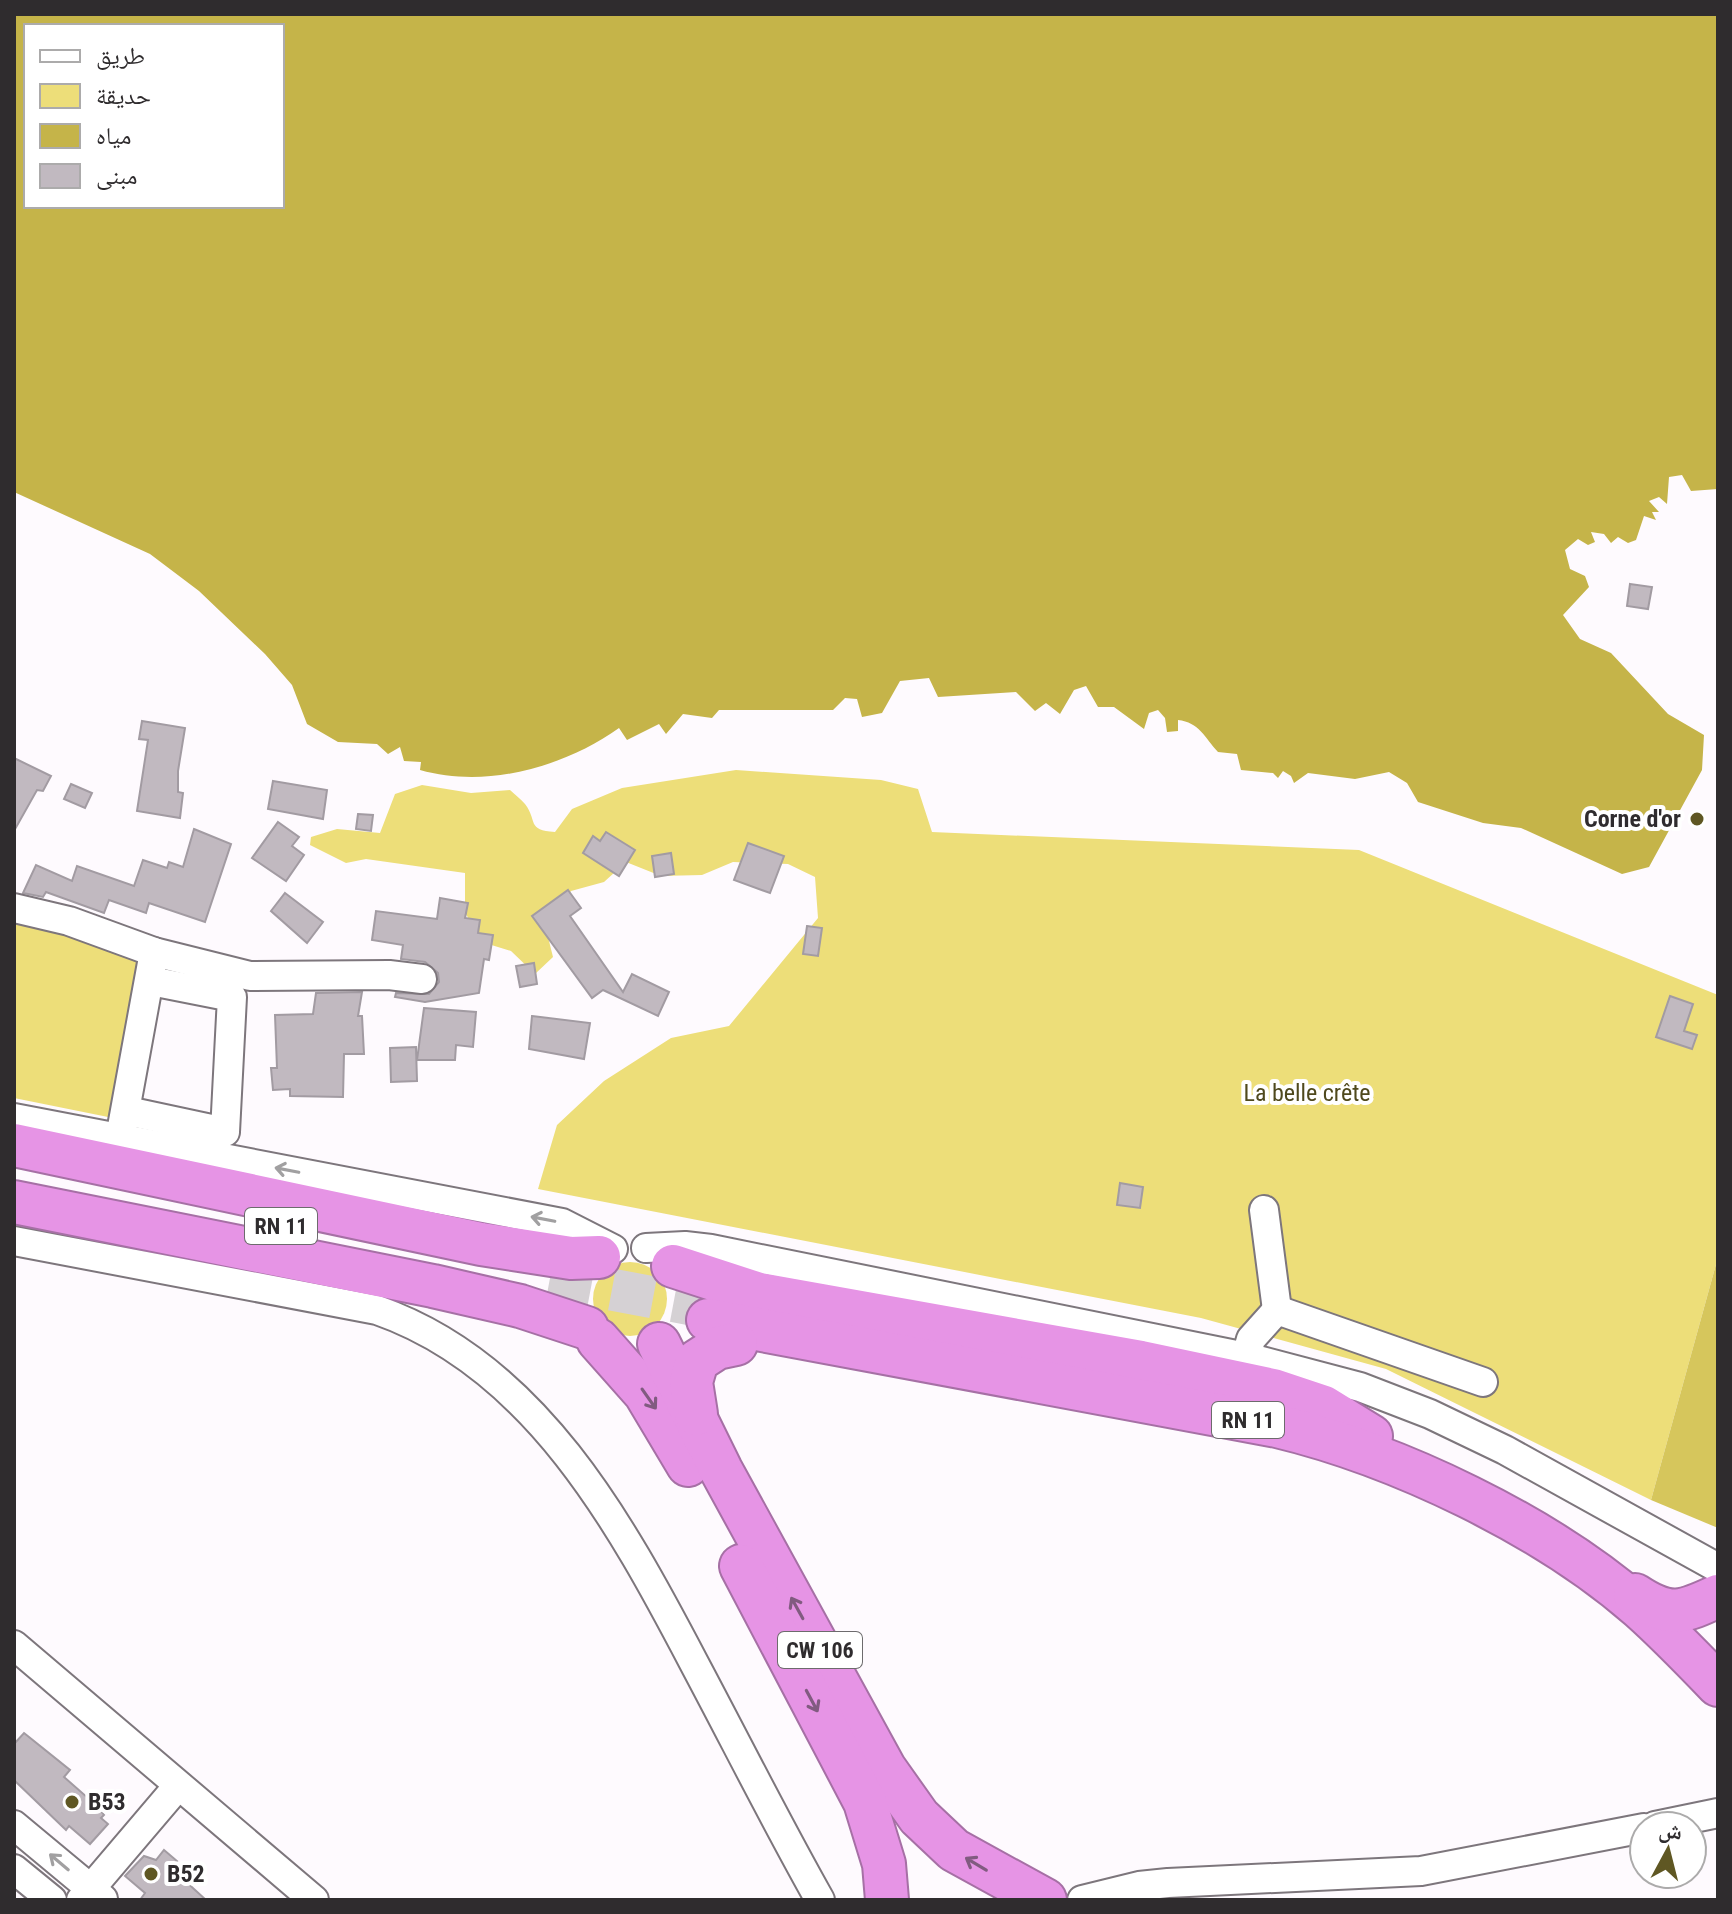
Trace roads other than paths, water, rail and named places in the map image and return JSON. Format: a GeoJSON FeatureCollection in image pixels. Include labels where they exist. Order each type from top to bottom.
{"type":"FeatureCollection","features":[{"type":"Feature","properties":{"kind":"highway"},"geometry":{"type":"LineString","coordinates":[[14,1145],[481,1244],[571,1258],[633,1255],[759,1294],[1141,1362],[1273,1390],[1324,1407],[1362,1442]]}},
{"type":"Feature","properties":{"kind":"highway","name":"RN 11"},"geometry":{"type":"LineString","coordinates":[[14,1167],[174,1205],[549,1284],[14,1187]]}},
{"type":"Feature","properties":{"kind":"highway"},"geometry":{"type":"LineString","coordinates":[[14,1202],[447,1289],[552,1314],[628,1352],[697,1330]]}},
{"type":"Feature","properties":{"kind":"highway"},"geometry":{"type":"LineString","coordinates":[[633,1255],[682,1282],[685,1300],[681,1318],[697,1330],[703,1355],[693,1369],[693,1399],[701,1430]]}},
{"type":"Feature","properties":{"kind":"highway"},"geometry":{"type":"LineString","coordinates":[[592,1334],[580,1314],[581,1283],[633,1255]]}},
{"type":"Feature","properties":{"kind":"highway","name":"RN 11"},"geometry":{"type":"LineString","coordinates":[[697,1330],[1263,1423],[1362,1442],[1444,1467],[1531,1511],[1700,1605],[1718,1655]]}},
{"type":"Feature","properties":{"kind":"highway","name":"CW 106"},"geometry":{"type":"LineString","coordinates":[[697,1330],[701,1430],[885,1769],[919,1817],[954,1850],[1044,1900]]}},
{"type":"Feature","properties":{"kind":"highway","name":"CW 106"},"geometry":{"type":"LineString","coordinates":[[592,1334],[645,1393],[667,1426],[865,1802],[884,1864],[887,1900]]}},
{"type":"Feature","properties":{"kind":"highway","name":"RN 11"},"geometry":{"type":"LineString","coordinates":[[1362,1442],[1571,1557],[1612,1586],[1659,1626],[1718,1685]]}},
{"type":"Feature","properties":{"kind":"highway"},"geometry":{"type":"LineString","coordinates":[[1612,1586],[1655,1608],[1700,1605]]}},
{"type":"Feature","properties":{"kind":"highway"},"geometry":{"type":"LineString","coordinates":[[992,1900],[1044,1900]]}},
{"type":"Feature","properties":{"kind":"street"},"geometry":{"type":"LineString","coordinates":[[14,908],[69,921],[154,952],[250,976],[389,975],[422,979]]}},
{"type":"Feature","properties":{"kind":"street"},"geometry":{"type":"LineString","coordinates":[[120,1138],[154,952]]}},
{"type":"Feature","properties":{"kind":"street"},"geometry":{"type":"LineString","coordinates":[[127,1111],[225,1132],[232,997],[151,981]]}},
{"type":"Feature","properties":{"kind":"street"},"geometry":{"type":"LineString","coordinates":[[14,1118],[562,1223],[633,1255],[698,1247],[1246,1357],[1360,1387],[1430,1414],[1535,1465],[1718,1568]]}},
{"type":"Feature","properties":{"kind":"street"},"geometry":{"type":"LineString","coordinates":[[1246,1357],[1251,1339],[1277,1310],[1264,1210]]}},
{"type":"Feature","properties":{"kind":"street"},"geometry":{"type":"LineString","coordinates":[[14,1241],[377,1310],[412,1322],[485,1369],[549,1434],[601,1499],[641,1562],[820,1900]]}},
{"type":"Feature","properties":{"kind":"street"},"geometry":{"type":"LineString","coordinates":[[1277,1310],[1483,1382]]}},
{"type":"Feature","properties":{"kind":"street"},"geometry":{"type":"LineString","coordinates":[[14,1645],[314,1900]]}},
{"type":"Feature","properties":{"kind":"street"},"geometry":{"type":"LineString","coordinates":[[14,1825],[92,1896],[178,1786]]}},
{"type":"Feature","properties":{"kind":"street"},"geometry":{"type":"LineString","coordinates":[[1082,1900],[1139,1886],[1168,1883],[1421,1871],[1628,1831]]}},
{"type":"Feature","properties":{"kind":"street"},"geometry":{"type":"LineString","coordinates":[[14,1869],[52,1900]]}},
{"type":"Feature","properties":{"kind":"water"},"geometry":{"type":"Polygon","coordinates":[[[14,14],[1718,14],[1718,489],[1691,491],[1682,475],[1669,477],[1667,504],[1659,497],[1649,501],[1659,512],[1652,512],[1656,520],[1644,516],[1636,540],[1628,543],[1618,537],[1611,543],[1604,534],[1591,532],[1595,542],[1588,545],[1578,539],[1565,550],[1570,569],[1585,576],[1589,587],[1563,615],[1580,639],[1611,653],[1668,714],[1704,735],[1702,770],[1649,867],[1622,874],[1521,828],[1483,823],[1418,802],[1407,783],[1389,772],[1355,779],[1308,773],[1294,783],[1291,776],[1283,771],[1278,778],[1273,773],[1241,770],[1237,754],[1218,752],[1191,724],[1178,720],[1178,731],[1167,732],[1165,718],[1158,710],[1149,713],[1144,729],[1114,707],[1098,707],[1086,686],[1074,690],[1060,714],[1046,703],[1035,711],[1016,692],[938,697],[929,678],[900,681],[882,713],[862,717],[857,699],[845,698],[833,710],[719,710],[712,718],[683,714],[666,734],[659,724],[627,740],[619,728],[574,754],[524,771],[472,777],[420,770],[421,762],[404,761],[400,747],[388,754],[377,744],[338,742],[307,724],[292,685],[265,654],[199,591],[150,554],[14,492],[14,14]]]}},
{"type":"Feature","properties":{"kind":"tunnel"},"geometry":{"type":"LineString","coordinates":[[550,1278],[710,1308]]}},
{"type":"Feature","properties":{"kind":"place","name":"Corne d'or"},"geometry":{"type":"Point","coordinates":[1697,819]}},
{"type":"Feature","properties":{"kind":"place","name":"B53"},"geometry":{"type":"Point","coordinates":[72,1802]}},
{"type":"Feature","properties":{"kind":"place","name":"B52"},"geometry":{"type":"Point","coordinates":[151,1874]}},
{"type":"Feature","properties":{"kind":"park label","name":"La belle crête"},"geometry":{"type":"Point","coordinates":[1307,1093]}}]}
